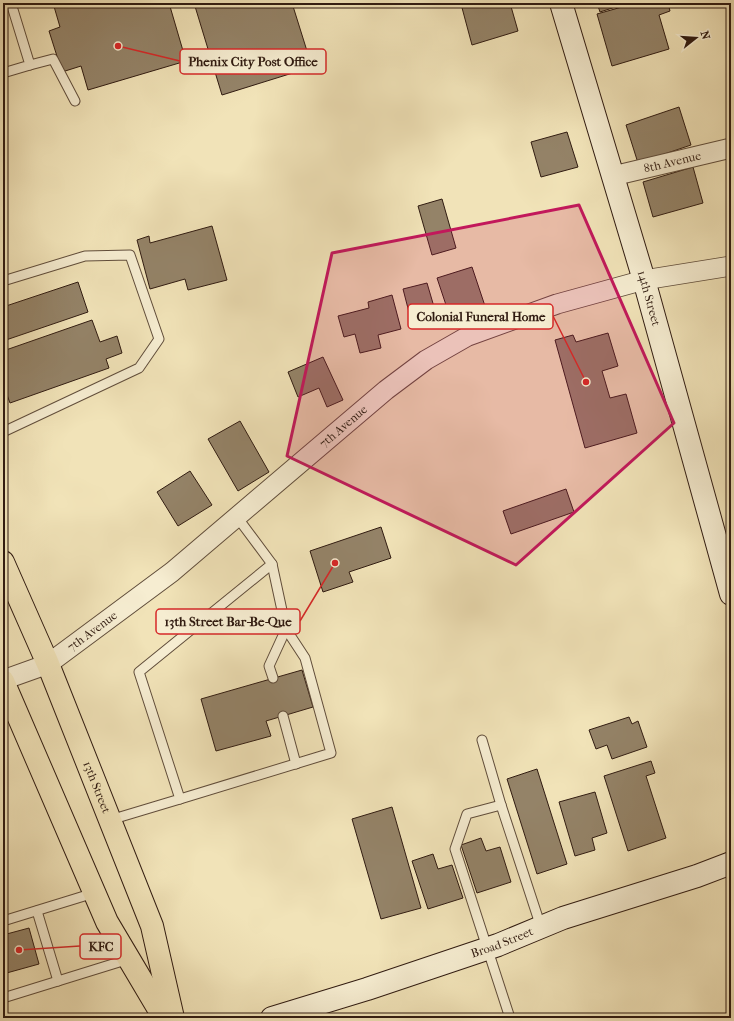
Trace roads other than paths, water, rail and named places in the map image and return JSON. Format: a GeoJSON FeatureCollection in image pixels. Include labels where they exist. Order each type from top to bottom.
{"type":"FeatureCollection","features":[{"type":"Feature","properties":{"kind":"main road","name":"13th Street"},"geometry":{"type":"LineString","coordinates":[[3,562],[48,664],[152,926],[173,1018]]}},
{"type":"Feature","properties":{"kind":"main road"},"geometry":{"type":"LineString","coordinates":[[3,680],[107,922],[164,1018]]}},
{"type":"Feature","properties":{"kind":"street","name":"14th Street"},"geometry":{"type":"LineString","coordinates":[[561,3],[644,280],[731,594]]}},
{"type":"Feature","properties":{"kind":"street","name":"8th Avenue"},"geometry":{"type":"LineString","coordinates":[[613,176],[731,148]]}},
{"type":"Feature","properties":{"kind":"street","name":"7th Avenue"},"geometry":{"type":"LineString","coordinates":[[3,680],[48,664],[172,572],[386,390],[432,357],[468,336],[557,304],[644,280],[731,266]]}},
{"type":"Feature","properties":{"kind":"street","name":"Broad Street"},"geometry":{"type":"LineString","coordinates":[[272,1018],[367,989],[488,948],[541,927],[731,863]]}},
{"type":"Feature","properties":{"kind":"lane"},"geometry":{"type":"LineString","coordinates":[[11,3],[30,65]]}},
{"type":"Feature","properties":{"kind":"lane"},"geometry":{"type":"LineString","coordinates":[[3,73],[53,58],[75,101]]}},
{"type":"Feature","properties":{"kind":"lane"},"geometry":{"type":"LineString","coordinates":[[3,281],[85,256],[130,255],[159,339],[139,368],[3,432]]}},
{"type":"Feature","properties":{"kind":"lane"},"geometry":{"type":"LineString","coordinates":[[110,820],[331,753],[305,658],[286,629],[272,564],[237,517]]}},
{"type":"Feature","properties":{"kind":"lane"},"geometry":{"type":"LineString","coordinates":[[180,799],[138,672],[272,564]]}},
{"type":"Feature","properties":{"kind":"lane"},"geometry":{"type":"LineString","coordinates":[[273,678],[270,666],[286,629]]}},
{"type":"Feature","properties":{"kind":"lane"},"geometry":{"type":"LineString","coordinates":[[283,716],[296,764]]}},
{"type":"Feature","properties":{"kind":"lane"},"geometry":{"type":"LineString","coordinates":[[482,740],[541,927]]}},
{"type":"Feature","properties":{"kind":"lane"},"geometry":{"type":"LineString","coordinates":[[501,804],[467,814],[455,849],[510,1018]]}},
{"type":"Feature","properties":{"kind":"lane"},"geometry":{"type":"LineString","coordinates":[[3,921],[94,893]]}},
{"type":"Feature","properties":{"kind":"lane"},"geometry":{"type":"LineString","coordinates":[[37,911],[58,981]]}},
{"type":"Feature","properties":{"kind":"lane"},"geometry":{"type":"LineString","coordinates":[[3,998],[129,959]]}},
{"type":"Feature","properties":{"kind":"place","name":"Phenix City Post Office"},"geometry":{"type":"Point","coordinates":[118,46]}},
{"type":"Feature","properties":{"kind":"place","name":"Colonial Funeral Home"},"geometry":{"type":"Point","coordinates":[586,382]}},
{"type":"Feature","properties":{"kind":"place","name":"13th Street Bar-Be-Que"},"geometry":{"type":"Point","coordinates":[335,563]}},
{"type":"Feature","properties":{"kind":"place","name":"KFC"},"geometry":{"type":"Point","coordinates":[19,950]}}]}
